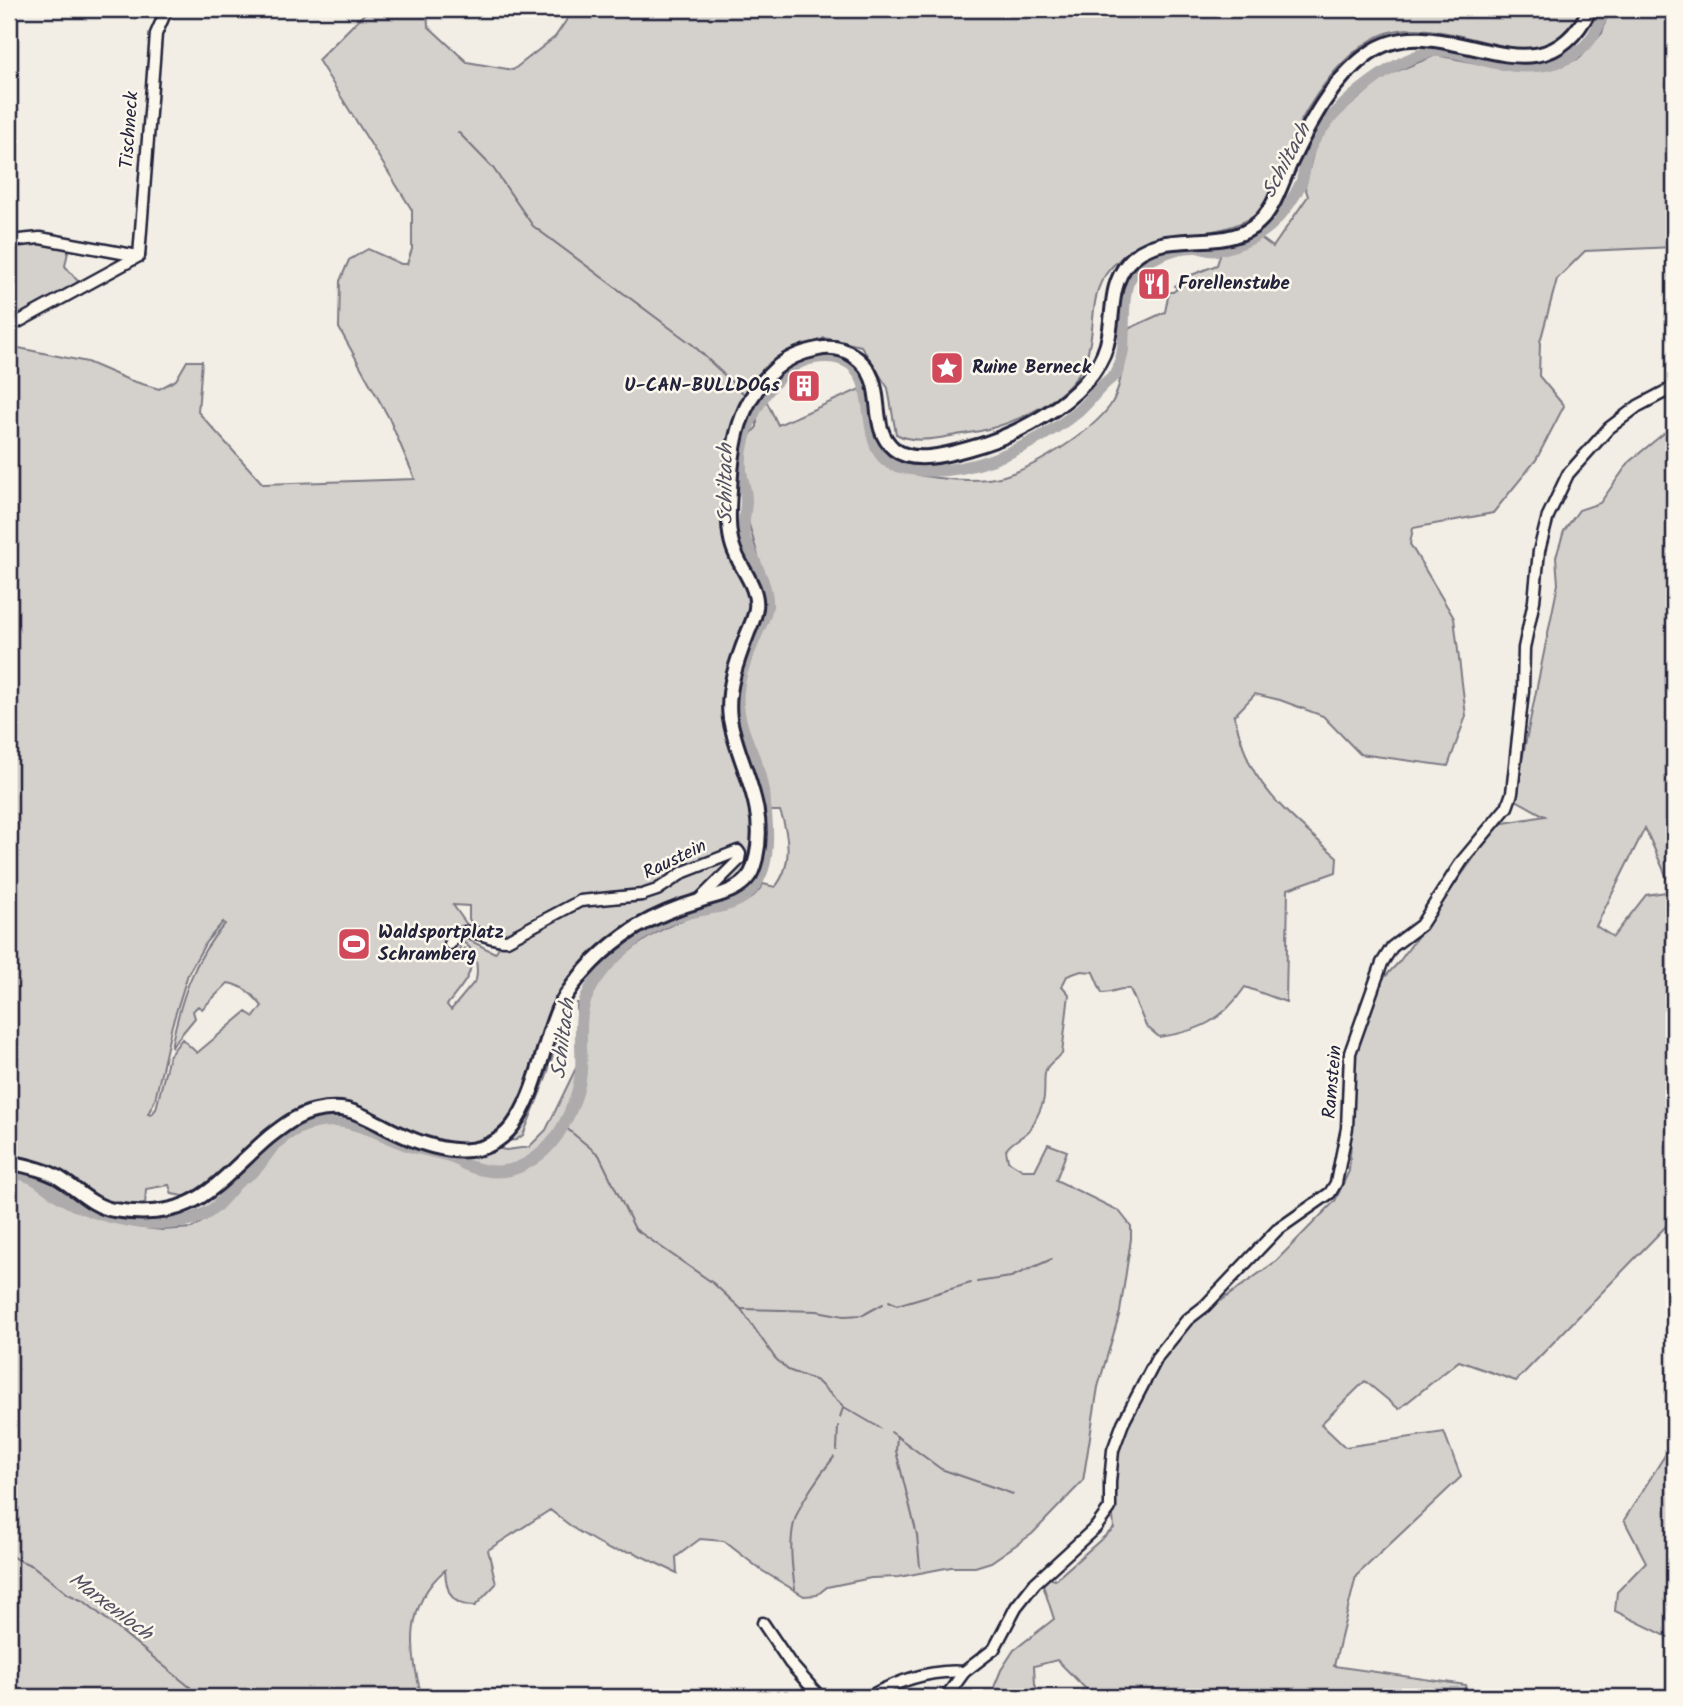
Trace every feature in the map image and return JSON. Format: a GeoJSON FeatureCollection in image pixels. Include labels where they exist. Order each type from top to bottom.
{"type":"FeatureCollection","features":[{"type":"Feature","properties":{"kind":"main road"},"geometry":{"type":"LineString","coordinates":[[9,1162],[45,1171],[102,1208],[131,1212],[165,1211],[184,1207],[207,1194],[276,1131],[294,1119],[313,1112],[346,1110],[428,1146],[454,1151],[484,1148],[499,1141],[519,1116],[537,1072],[547,1035],[566,993],[615,943],[638,927],[663,914],[723,894],[749,877],[755,863],[758,845],[754,790],[736,740],[729,702],[738,658],[757,604],[755,594],[733,550],[729,506],[732,453],[737,429],[749,399],[778,366],[797,355],[825,347],[836,348],[855,356],[873,379],[879,400],[879,422],[885,440],[902,454],[929,456],[963,450],[1003,438],[1072,395],[1098,367],[1105,354],[1110,333],[1113,293],[1117,280],[1132,258],[1144,250],[1177,241],[1228,239],[1259,222],[1276,197],[1321,105],[1365,55],[1383,44],[1399,39],[1427,37],[1510,55],[1546,53],[1575,34],[1590,9]]}},
{"type":"Feature","properties":{"kind":"street","name":"Tischneck"},"geometry":{"type":"LineString","coordinates":[[139,256],[156,34],[167,9]]}},
{"type":"Feature","properties":{"kind":"street"},"geometry":{"type":"LineString","coordinates":[[9,241],[40,238],[139,256]]}},
{"type":"Feature","properties":{"kind":"street"},"geometry":{"type":"LineString","coordinates":[[9,327],[139,256]]}},
{"type":"Feature","properties":{"kind":"street","name":"Ramstein"},"geometry":{"type":"LineString","coordinates":[[946,1695],[964,1672],[994,1649],[1016,1607],[1035,1583],[1096,1527],[1110,1508],[1114,1450],[1123,1423],[1158,1356],[1187,1320],[1205,1306],[1277,1230],[1330,1193],[1336,1183],[1347,1128],[1350,1053],[1382,964],[1392,947],[1421,925],[1462,861],[1507,807],[1512,793],[1523,691],[1524,648],[1534,601],[1539,551],[1548,516],[1568,474],[1609,428],[1638,406],[1674,387]]}},
{"type":"Feature","properties":{"kind":"street","name":"Raustein"},"geometry":{"type":"LineString","coordinates":[[450,944],[456,935],[472,931],[497,941],[506,940],[580,901],[642,895],[657,890],[684,872],[738,851],[741,857],[739,860],[698,901]]}},
{"type":"Feature","properties":{"kind":"street"},"geometry":{"type":"LineString","coordinates":[[763,1623],[790,1663],[820,1697]]}},
{"type":"Feature","properties":{"kind":"street"},"geometry":{"type":"LineString","coordinates":[[868,1697],[895,1683],[953,1671],[964,1672]]}},
{"type":"Feature","properties":{"kind":"street"},"geometry":{"type":"LineString","coordinates":[[937,1674],[946,1684],[946,1695]]}},
{"type":"Feature","properties":{"kind":"shaded area"},"geometry":{"type":"Polygon","coordinates":[[[369,9],[427,9],[428,26],[467,62],[513,70],[555,37],[574,9],[1583,9],[1574,28],[1564,40],[1542,49],[1521,49],[1429,30],[1406,29],[1384,34],[1369,42],[1340,65],[1316,96],[1297,128],[1278,182],[1264,207],[1243,222],[1229,227],[1165,238],[1135,247],[1127,253],[1108,271],[1096,295],[1089,347],[1077,376],[1050,401],[1015,420],[979,431],[912,439],[896,434],[888,388],[861,346],[824,338],[777,362],[743,400],[728,452],[724,485],[724,515],[751,606],[728,680],[751,820],[750,866],[735,884],[694,898],[605,944],[551,1010],[522,1098],[511,1120],[497,1137],[479,1143],[459,1144],[311,1107],[194,1198],[172,1194],[169,1185],[146,1189],[145,1206],[111,1204],[9,1160],[9,346],[87,362],[129,380],[159,389],[176,380],[187,361],[202,361],[198,412],[263,484],[415,479],[389,418],[339,328],[340,281],[349,260],[368,249],[401,264],[407,264],[412,249],[412,210],[318,60],[369,9]],[[453,905],[468,926],[463,930],[461,940],[463,937],[495,953],[500,938],[472,924],[469,919],[469,906],[453,905]],[[223,922],[206,942],[188,974],[172,1025],[155,1100],[148,1114],[151,1115],[156,1109],[169,1056],[182,1039],[197,1053],[246,1012],[254,1017],[262,1006],[247,991],[228,983],[202,1009],[198,1006],[193,1011],[195,1018],[171,1047],[189,982],[204,951],[225,924],[223,922]],[[461,941],[459,951],[465,948],[471,964],[463,985],[447,1005],[451,1010],[476,980],[477,968],[473,952],[461,941]]]}},
{"type":"Feature","properties":{"kind":"shaded area"},"geometry":{"type":"Polygon","coordinates":[[[1609,9],[1674,9],[1674,247],[1585,251],[1557,279],[1540,342],[1539,376],[1564,406],[1536,460],[1493,513],[1413,528],[1410,544],[1454,618],[1466,716],[1448,766],[1360,754],[1323,716],[1255,694],[1234,716],[1250,764],[1278,803],[1337,857],[1336,872],[1288,889],[1286,1002],[1245,987],[1228,1008],[1209,1022],[1198,1028],[1159,1037],[1146,1026],[1130,989],[1102,993],[1093,972],[1081,971],[1067,976],[1062,986],[1069,994],[1062,1054],[1045,1072],[1043,1101],[1031,1128],[1006,1150],[1008,1161],[1023,1170],[1035,1170],[1048,1144],[1067,1151],[1056,1180],[1119,1211],[1131,1226],[1120,1312],[1098,1387],[1083,1481],[1032,1534],[991,1562],[975,1567],[951,1567],[899,1577],[871,1578],[827,1587],[817,1595],[804,1596],[761,1570],[724,1541],[700,1539],[676,1557],[677,1573],[633,1552],[610,1550],[576,1530],[550,1510],[488,1550],[496,1584],[475,1606],[460,1603],[451,1596],[445,1570],[432,1583],[417,1613],[414,1629],[414,1663],[422,1697],[9,1697],[9,1175],[30,1180],[72,1209],[136,1227],[162,1230],[192,1228],[213,1215],[244,1180],[260,1171],[266,1159],[286,1140],[301,1131],[321,1125],[340,1125],[394,1145],[458,1161],[459,1155],[496,1148],[506,1150],[529,1147],[546,1130],[577,1066],[577,1003],[589,1003],[608,972],[635,946],[684,919],[744,902],[763,884],[775,887],[785,870],[788,850],[783,820],[780,811],[768,811],[760,766],[740,707],[745,670],[772,605],[748,521],[744,442],[757,427],[757,407],[766,400],[778,425],[860,389],[870,444],[880,460],[895,470],[953,480],[994,478],[1017,472],[1062,448],[1090,427],[1110,406],[1120,380],[1128,329],[1165,312],[1169,292],[1177,289],[1175,286],[1189,276],[1217,265],[1221,252],[1261,238],[1273,247],[1308,196],[1305,187],[1315,145],[1338,116],[1385,76],[1436,55],[1517,71],[1558,67],[1580,58],[1602,33],[1609,9]]]}},
{"type":"Feature","properties":{"kind":"shaded area"},"geometry":{"type":"Polygon","coordinates":[[[26,240],[69,247],[65,266],[82,286],[9,324],[9,244],[26,240]]]}},
{"type":"Feature","properties":{"kind":"shaded area"},"geometry":{"type":"Polygon","coordinates":[[[1674,425],[1674,1218],[1516,1381],[1459,1361],[1399,1409],[1365,1381],[1321,1424],[1345,1447],[1444,1432],[1461,1477],[1356,1576],[1334,1666],[1466,1685],[1462,1697],[1094,1697],[1057,1660],[1034,1666],[1035,1684],[1040,1697],[990,1697],[1001,1670],[1014,1650],[1054,1619],[1043,1585],[1047,1577],[1055,1580],[1114,1528],[1108,1458],[1173,1335],[1275,1262],[1335,1201],[1349,1171],[1352,1127],[1350,1053],[1360,1003],[1399,962],[1498,824],[1545,816],[1514,799],[1558,584],[1556,557],[1564,531],[1579,510],[1600,503],[1630,461],[1674,425]],[[1645,828],[1596,926],[1613,937],[1646,895],[1673,891],[1645,828]]]}},
{"type":"Feature","properties":{"kind":"shaded area"},"geometry":{"type":"Polygon","coordinates":[[[560,1025],[546,1078],[523,1135],[516,1140],[506,1141],[519,1124],[555,1026],[560,1025]]]}},
{"type":"Feature","properties":{"kind":"shaded area"},"geometry":{"type":"Polygon","coordinates":[[[269,1143],[222,1196],[203,1210],[182,1217],[135,1218],[172,1214],[269,1143]]]}},
{"type":"Feature","properties":{"kind":"shaded area"},"geometry":{"type":"Polygon","coordinates":[[[1674,1441],[1674,1640],[1615,1611],[1617,1592],[1646,1562],[1624,1520],[1674,1441]]]}},
{"type":"Feature","properties":{"kind":"waterway","name":"Schiltach"},"geometry":{"type":"LineString","coordinates":[[9,1172],[28,1176],[61,1198],[98,1213],[130,1221],[163,1223],[194,1219],[208,1213],[238,1182],[257,1169],[278,1142],[292,1132],[316,1123],[333,1121],[353,1124],[483,1170],[511,1170],[536,1158],[558,1135],[573,1104],[580,1082],[583,1007],[599,975],[628,945],[650,929],[674,917],[738,901],[756,884],[763,869],[767,845],[765,801],[756,763],[741,721],[738,687],[750,649],[764,618],[767,596],[744,533],[746,500],[741,458],[751,419],[773,384],[792,367],[814,358],[826,357],[846,361],[859,373],[865,389],[875,444],[884,459],[900,467],[923,471],[946,470],[992,460],[1014,451],[1074,415],[1116,375],[1123,349],[1126,291],[1131,277],[1152,259],[1170,251],[1188,247],[1212,251],[1252,238],[1270,226],[1298,189],[1308,152],[1317,136],[1329,120],[1361,90],[1397,65],[1433,51],[1455,52],[1513,66],[1548,65],[1563,60],[1589,42],[1603,9]]}},
{"type":"Feature","properties":{"kind":"waterway"},"geometry":{"type":"LineString","coordinates":[[458,132],[493,168],[533,226],[693,345],[743,393]]}},
{"type":"Feature","properties":{"kind":"waterway"},"geometry":{"type":"LineString","coordinates":[[565,1127],[599,1155],[635,1229],[713,1283],[741,1309],[775,1358],[788,1370],[817,1381],[844,1407],[880,1428]]}},
{"type":"Feature","properties":{"kind":"waterway"},"geometry":{"type":"LineString","coordinates":[[977,1282],[1011,1277],[1052,1259]]}},
{"type":"Feature","properties":{"kind":"waterway"},"geometry":{"type":"LineString","coordinates":[[889,1301],[897,1305],[971,1283]]}},
{"type":"Feature","properties":{"kind":"waterway"},"geometry":{"type":"LineString","coordinates":[[741,1309],[817,1311],[844,1316],[863,1315],[883,1304]]}},
{"type":"Feature","properties":{"kind":"waterway"},"geometry":{"type":"LineString","coordinates":[[840,1417],[843,1408]]}},
{"type":"Feature","properties":{"kind":"waterway"},"geometry":{"type":"LineString","coordinates":[[837,1450],[838,1426]]}},
{"type":"Feature","properties":{"kind":"waterway"},"geometry":{"type":"LineString","coordinates":[[891,1432],[941,1469],[1013,1494]]}},
{"type":"Feature","properties":{"kind":"waterway"},"geometry":{"type":"LineString","coordinates":[[897,1436],[896,1451],[917,1535],[920,1567]]}},
{"type":"Feature","properties":{"kind":"waterway"},"geometry":{"type":"LineString","coordinates":[[795,1589],[791,1547],[794,1523],[805,1498],[834,1457]]}},
{"type":"Feature","properties":{"kind":"waterway","name":"Marxenloch"},"geometry":{"type":"LineString","coordinates":[[9,1554],[33,1566],[68,1594],[85,1602],[191,1688]]}},
{"type":"Feature","properties":{"kind":"place","name":"Forellenstube"},"geometry":{"type":"Point","coordinates":[1154,284]}},
{"type":"Feature","properties":{"kind":"place","name":"Ruine Berneck"},"geometry":{"type":"Point","coordinates":[947,368]}},
{"type":"Feature","properties":{"kind":"place","name":"U-CAN-BULLDOGs"},"geometry":{"type":"Point","coordinates":[804,386]}},
{"type":"Feature","properties":{"kind":"place","name":"Waldsportplatz Schramberg"},"geometry":{"type":"Point","coordinates":[354,944]}}]}
